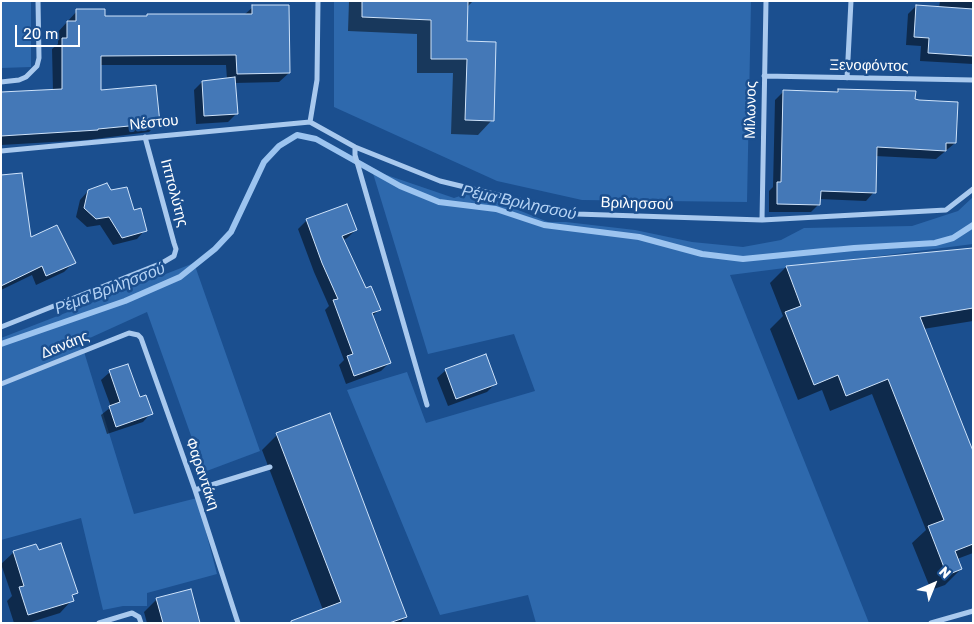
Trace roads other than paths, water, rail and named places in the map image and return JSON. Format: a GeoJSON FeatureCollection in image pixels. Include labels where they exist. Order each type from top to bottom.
{"type":"FeatureCollection","features":[{"type":"Feature","properties":{"kind":"street"},"geometry":{"type":"LineString","coordinates":[[1,82],[19,80],[26,77],[37,66],[39,58],[38,1]]}},
{"type":"Feature","properties":{"kind":"street"},"geometry":{"type":"LineString","coordinates":[[310,122],[317,80],[318,1]]}},
{"type":"Feature","properties":{"kind":"street","name":"Μίλωνος"},"geometry":{"type":"LineString","coordinates":[[762,220],[766,1]]}},
{"type":"Feature","properties":{"kind":"street"},"geometry":{"type":"LineString","coordinates":[[847,78],[851,1]]}},
{"type":"Feature","properties":{"kind":"street","name":"Ξενοφόντος"},"geometry":{"type":"LineString","coordinates":[[764,76],[973,80]]}},
{"type":"Feature","properties":{"kind":"street","name":"Νέστου"},"geometry":{"type":"LineString","coordinates":[[1,151],[310,122]]}},
{"type":"Feature","properties":{"kind":"street","name":"Βριλησσού"},"geometry":{"type":"LineString","coordinates":[[310,122],[356,147],[440,181],[576,214],[762,220],[946,210],[973,189]]}},
{"type":"Feature","properties":{"kind":"street","name":"Ιππολύτης"},"geometry":{"type":"LineString","coordinates":[[1,327],[162,263],[174,256],[176,249],[145,137]]}},
{"type":"Feature","properties":{"kind":"street"},"geometry":{"type":"LineString","coordinates":[[356,147],[355,155],[427,405]]}},
{"type":"Feature","properties":{"kind":"street","name":"Δανάης"},"geometry":{"type":"LineString","coordinates":[[1,384],[117,337],[129,333],[138,335]]}},
{"type":"Feature","properties":{"kind":"street","name":"Φαραντάκη"},"geometry":{"type":"LineString","coordinates":[[138,335],[144,344],[195,490],[238,623]]}},
{"type":"Feature","properties":{"kind":"street"},"geometry":{"type":"LineString","coordinates":[[195,490],[270,467]]}},
{"type":"Feature","properties":{"kind":"street"},"geometry":{"type":"LineString","coordinates":[[932,623],[973,611]]}},
{"type":"Feature","properties":{"kind":"street"},"geometry":{"type":"LineString","coordinates":[[99,623],[129,614],[138,616],[142,623]]}},
{"type":"Feature","properties":{"kind":"waterway","name":"Ρέμα Βριλησσού"},"geometry":{"type":"LineString","coordinates":[[1,344],[125,301],[180,277],[215,249],[231,232],[264,162],[279,146],[297,135],[316,139],[400,186],[439,202],[496,209],[544,225],[639,237],[702,254],[743,259],[854,248],[935,243],[953,238],[973,225]]}}]}
